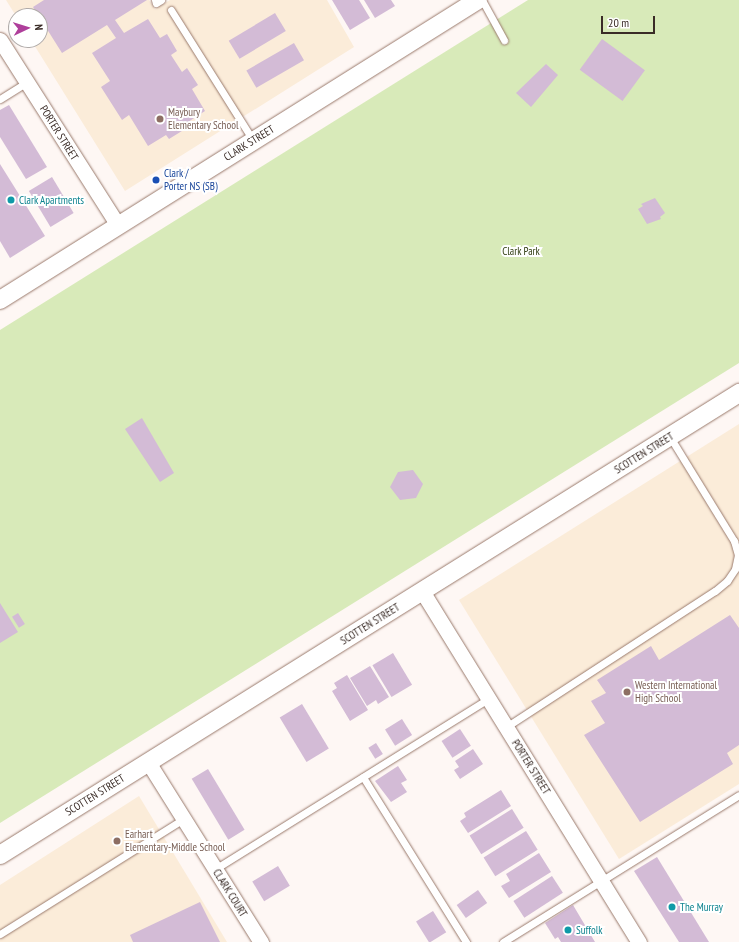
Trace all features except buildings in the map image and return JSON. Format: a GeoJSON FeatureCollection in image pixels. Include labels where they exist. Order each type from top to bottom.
{"type":"FeatureCollection","features":[{"type":"Feature","properties":{"kind":"street","name":"CLARK STREET"},"geometry":{"type":"LineString","coordinates":[[0,300],[478,0]]}},
{"type":"Feature","properties":{"kind":"street","name":"PORTER STREET"},"geometry":{"type":"LineString","coordinates":[[0,40],[118,225]]}},
{"type":"Feature","properties":{"kind":"street","name":"SCOTTEN STREET"},"geometry":{"type":"LineString","coordinates":[[0,855],[739,393]]}},
{"type":"Feature","properties":{"kind":"street","name":"PORTER STREET"},"geometry":{"type":"LineString","coordinates":[[422,591],[639,942]]}},
{"type":"Feature","properties":{"kind":"street","name":"CLARK COURT"},"geometry":{"type":"LineString","coordinates":[[148,762],[182,820],[261,942]]}},
{"type":"Feature","properties":{"kind":"lane"},"geometry":{"type":"LineString","coordinates":[[155,0],[156,3],[161,0]]}},
{"type":"Feature","properties":{"kind":"lane"},"geometry":{"type":"LineString","coordinates":[[482,0],[504,40]]}},
{"type":"Feature","properties":{"kind":"lane"},"geometry":{"type":"LineString","coordinates":[[171,10],[253,140]]}},
{"type":"Feature","properties":{"kind":"lane"},"geometry":{"type":"LineString","coordinates":[[0,99],[27,82]]}},
{"type":"Feature","properties":{"kind":"lane"},"geometry":{"type":"LineString","coordinates":[[506,727],[715,591],[727,581],[735,569],[738,555],[734,540],[670,437]]}},
{"type":"Feature","properties":{"kind":"lane"},"geometry":{"type":"LineString","coordinates":[[215,869],[488,699]]}},
{"type":"Feature","properties":{"kind":"lane"},"geometry":{"type":"LineString","coordinates":[[362,777],[466,942]]}},
{"type":"Feature","properties":{"kind":"lane"},"geometry":{"type":"LineString","coordinates":[[503,942],[739,795]]}},
{"type":"Feature","properties":{"kind":"lane"},"geometry":{"type":"LineString","coordinates":[[0,934],[182,820]]}},
{"type":"Feature","properties":{"kind":"shaded area","name":"Maybury Elementary School"},"geometry":{"type":"Polygon","coordinates":[[[6,0],[149,0],[155,9],[170,0],[327,0],[354,47],[125,191],[36,48],[48,48],[48,8],[11,8],[6,0]]]}},
{"type":"Feature","properties":{"kind":"shaded area","name":"Western International High School"},"geometry":{"type":"Polygon","coordinates":[[[739,424],[739,784],[619,859],[459,600],[739,424]]]}},
{"type":"Feature","properties":{"kind":"shaded area","name":"Earhart Elementary-Middle School"},"geometry":{"type":"Polygon","coordinates":[[[139,796],[227,942],[0,942],[0,885],[139,796]]]}},
{"type":"Feature","properties":{"kind":"green space","name":"Clark Park"},"geometry":{"type":"Polygon","coordinates":[[[528,0],[739,0],[739,363],[0,823],[0,330],[528,0]]]}},
{"type":"Feature","properties":{"kind":"place","name":"Maybury Elementary School"},"geometry":{"type":"Point","coordinates":[160,119]}},
{"type":"Feature","properties":{"kind":"place","name":"Clark / Porter NS (SB)"},"geometry":{"type":"Point","coordinates":[156,180]}},
{"type":"Feature","properties":{"kind":"place","name":"Clark Apartments"},"geometry":{"type":"Point","coordinates":[11,200]}},
{"type":"Feature","properties":{"kind":"place","name":"Western International High School"},"geometry":{"type":"Point","coordinates":[627,692]}},
{"type":"Feature","properties":{"kind":"place","name":"Earhart Elementary-Middle School"},"geometry":{"type":"Point","coordinates":[117,841]}},
{"type":"Feature","properties":{"kind":"place","name":"The Murray"},"geometry":{"type":"Point","coordinates":[672,907]}},
{"type":"Feature","properties":{"kind":"place","name":"Suffolk"},"geometry":{"type":"Point","coordinates":[568,930]}}]}
